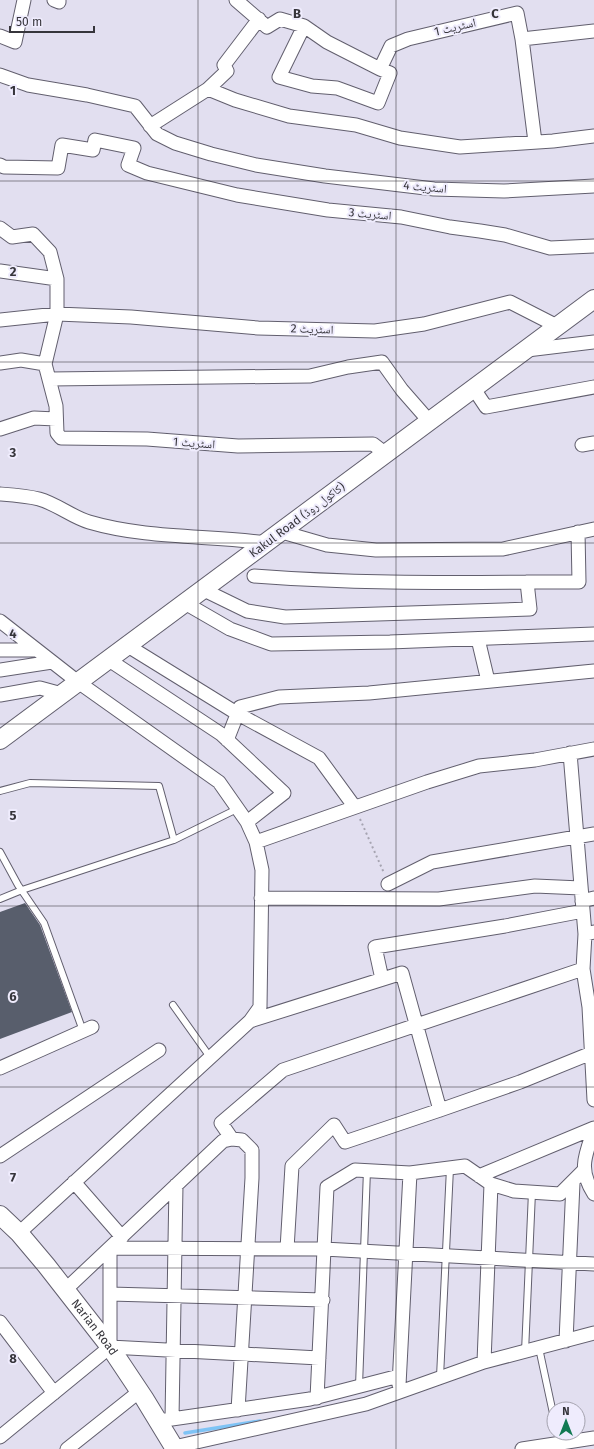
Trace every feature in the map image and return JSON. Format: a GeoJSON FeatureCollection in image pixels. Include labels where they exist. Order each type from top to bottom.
{"type":"FeatureCollection","features":[{"type":"Feature","properties":{"kind":"main road","name":"Kakul Road (کاکول روڈ)"},"geometry":{"type":"LineString","coordinates":[[0,740],[527,350],[557,326],[591,304]]}},
{"type":"Feature","properties":{"kind":"main road","name":"Narian Road"},"geometry":{"type":"LineString","coordinates":[[0,1215],[19,1233],[110,1347],[140,1391],[165,1420],[174,1448]]}},
{"type":"Feature","properties":{"kind":"street"},"geometry":{"type":"LineString","coordinates":[[0,36],[15,42],[24,0]]}},
{"type":"Feature","properties":{"kind":"street"},"geometry":{"type":"LineString","coordinates":[[54,0],[59,2],[59,0]]}},
{"type":"Feature","properties":{"kind":"street"},"geometry":{"type":"LineString","coordinates":[[236,0],[267,26],[280,19],[304,26],[327,42],[390,73],[378,103],[337,88],[312,86],[279,77],[304,26]]}},
{"type":"Feature","properties":{"kind":"street","name":"اسٹریٹ 1"},"geometry":{"type":"LineString","coordinates":[[380,69],[391,46],[408,39],[518,13],[522,39]]}},
{"type":"Feature","properties":{"kind":"street"},"geometry":{"type":"LineString","coordinates":[[150,126],[208,89],[227,71],[224,65],[259,19]]}},
{"type":"Feature","properties":{"kind":"street"},"geometry":{"type":"LineString","coordinates":[[535,142],[522,39],[594,31]]}},
{"type":"Feature","properties":{"kind":"street","name":"اسٹریٹ 4"},"geometry":{"type":"LineString","coordinates":[[0,75],[28,85],[87,95],[135,106],[157,134],[211,154],[256,165],[325,176],[434,189],[504,191],[594,186]]}},
{"type":"Feature","properties":{"kind":"street"},"geometry":{"type":"LineString","coordinates":[[208,89],[235,100],[289,116],[356,125],[400,138],[460,147],[594,136]]}},
{"type":"Feature","properties":{"kind":"street","name":"اسٹریٹ 3"},"geometry":{"type":"LineString","coordinates":[[0,165],[4,167],[58,168],[62,146],[93,150],[95,140],[134,148],[128,165],[147,172],[237,195],[328,210],[401,217],[450,227],[480,230],[505,235],[550,248],[594,246]]}},
{"type":"Feature","properties":{"kind":"street"},"geometry":{"type":"LineString","coordinates":[[0,228],[12,237],[33,234],[50,252],[57,279],[57,314],[45,364],[21,360],[0,362]]}},
{"type":"Feature","properties":{"kind":"street"},"geometry":{"type":"LineString","coordinates":[[0,271],[57,279]]}},
{"type":"Feature","properties":{"kind":"street","name":"اسٹریٹ 2"},"geometry":{"type":"LineString","coordinates":[[0,320],[57,314],[131,317],[258,328],[375,331],[424,324],[510,302],[557,326]]}},
{"type":"Feature","properties":{"kind":"street"},"geometry":{"type":"LineString","coordinates":[[527,350],[594,342]]}},
{"type":"Feature","properties":{"kind":"street"},"geometry":{"type":"LineString","coordinates":[[50,378],[310,376],[348,367],[382,362],[402,390],[430,422]]}},
{"type":"Feature","properties":{"kind":"street","name":"اسٹریٹ 1"},"geometry":{"type":"LineString","coordinates":[[45,364],[50,378],[57,433],[61,438],[147,439],[238,446],[373,444],[386,454]]}},
{"type":"Feature","properties":{"kind":"street"},"geometry":{"type":"LineString","coordinates":[[474,389],[486,406],[594,387]]}},
{"type":"Feature","properties":{"kind":"street"},"geometry":{"type":"LineString","coordinates":[[0,429],[34,418],[56,418]]}},
{"type":"Feature","properties":{"kind":"street"},"geometry":{"type":"LineString","coordinates":[[0,494],[40,500],[88,522],[104,525],[178,537],[227,538],[267,543]]}},
{"type":"Feature","properties":{"kind":"street"},"geometry":{"type":"LineString","coordinates":[[282,532],[327,545],[376,550],[503,549],[594,529]]}},
{"type":"Feature","properties":{"kind":"street"},"geometry":{"type":"LineString","coordinates":[[254,576],[330,582],[579,582],[578,532]]}},
{"type":"Feature","properties":{"kind":"street"},"geometry":{"type":"LineString","coordinates":[[204,590],[247,611],[285,617],[530,609],[527,582]]}},
{"type":"Feature","properties":{"kind":"street"},"geometry":{"type":"LineString","coordinates":[[185,603],[230,629],[271,644],[478,639],[594,634]]}},
{"type":"Feature","properties":{"kind":"street"},"geometry":{"type":"LineString","coordinates":[[0,621],[78,682],[219,782],[247,822],[256,842],[262,870],[260,1007],[250,1021],[19,1233]]}},
{"type":"Feature","properties":{"kind":"street"},"geometry":{"type":"LineString","coordinates":[[478,639],[488,681]]}},
{"type":"Feature","properties":{"kind":"street"},"geometry":{"type":"LineString","coordinates":[[128,646],[238,714],[318,758],[354,806]]}},
{"type":"Feature","properties":{"kind":"street"},"geometry":{"type":"LineString","coordinates":[[0,650],[37,650]]}},
{"type":"Feature","properties":{"kind":"street"},"geometry":{"type":"LineString","coordinates":[[109,660],[227,740],[284,793],[247,822]]}},
{"type":"Feature","properties":{"kind":"street"},"geometry":{"type":"LineString","coordinates":[[0,670],[52,662]]}},
{"type":"Feature","properties":{"kind":"street"},"geometry":{"type":"LineString","coordinates":[[227,740],[240,707],[279,697],[369,692],[594,670]]}},
{"type":"Feature","properties":{"kind":"street"},"geometry":{"type":"LineString","coordinates":[[0,695],[40,688],[62,694]]}},
{"type":"Feature","properties":{"kind":"street"},"geometry":{"type":"LineString","coordinates":[[256,842],[354,806],[478,766],[594,749]]}},
{"type":"Feature","properties":{"kind":"street"},"geometry":{"type":"LineString","coordinates":[[570,753],[581,888],[586,903],[589,933],[583,969],[592,1006],[594,1100]]}},
{"type":"Feature","properties":{"kind":"street"},"geometry":{"type":"LineString","coordinates":[[388,884],[432,862],[594,834]]}},
{"type":"Feature","properties":{"kind":"street"},"geometry":{"type":"LineString","coordinates":[[261,898],[439,899],[535,886],[581,888]]}},
{"type":"Feature","properties":{"kind":"street"},"geometry":{"type":"LineString","coordinates":[[382,979],[375,946],[505,926],[586,903]]}},
{"type":"Feature","properties":{"kind":"street"},"geometry":{"type":"LineString","coordinates":[[232,1139],[221,1123],[283,1070],[583,969]]}},
{"type":"Feature","properties":{"kind":"street"},"geometry":{"type":"LineString","coordinates":[[250,1021],[402,973],[440,1110]]}},
{"type":"Feature","properties":{"kind":"street"},"geometry":{"type":"LineString","coordinates":[[0,1068],[87,1029]]}},
{"type":"Feature","properties":{"kind":"street"},"geometry":{"type":"LineString","coordinates":[[0,1156],[159,1050]]}},
{"type":"Feature","properties":{"kind":"street"},"geometry":{"type":"LineString","coordinates":[[287,1249],[292,1166],[334,1125],[344,1142],[520,1082],[593,1052]]}},
{"type":"Feature","properties":{"kind":"street"},"geometry":{"type":"LineString","coordinates":[[592,1188],[583,1171],[584,1161],[594,1129]]}},
{"type":"Feature","properties":{"kind":"street"},"geometry":{"type":"LineString","coordinates":[[479,1176],[594,1129]]}},
{"type":"Feature","properties":{"kind":"street"},"geometry":{"type":"LineString","coordinates":[[64,1291],[223,1141],[232,1139],[242,1140],[252,1150],[252,1178],[238,1410]]}},
{"type":"Feature","properties":{"kind":"street"},"geometry":{"type":"LineString","coordinates":[[317,1398],[328,1187],[355,1170],[410,1173],[465,1166],[491,1184],[514,1191],[560,1194],[573,1183],[583,1171]]}},
{"type":"Feature","properties":{"kind":"street"},"geometry":{"type":"LineString","coordinates":[[398,1393],[410,1173]]}},
{"type":"Feature","properties":{"kind":"street"},"geometry":{"type":"LineString","coordinates":[[74,1182],[122,1237]]}},
{"type":"Feature","properties":{"kind":"street"},"geometry":{"type":"LineString","coordinates":[[566,1341],[573,1183]]}},
{"type":"Feature","properties":{"kind":"street"},"geometry":{"type":"LineString","coordinates":[[484,1362],[491,1184]]}},
{"type":"Feature","properties":{"kind":"street"},"geometry":{"type":"LineString","coordinates":[[176,1186],[173,1295],[174,1351],[165,1420],[317,1398],[399,1376]]}},
{"type":"Feature","properties":{"kind":"street"},"geometry":{"type":"LineString","coordinates":[[110,1248],[324,1249],[529,1262],[594,1264]]}},
{"type":"Feature","properties":{"kind":"street"},"geometry":{"type":"LineString","coordinates":[[110,1248],[110,1347]]}},
{"type":"Feature","properties":{"kind":"street"},"geometry":{"type":"LineString","coordinates":[[110,1294],[245,1296],[322,1300]]}},
{"type":"Feature","properties":{"kind":"street"},"geometry":{"type":"LineString","coordinates":[[0,1322],[54,1393]]}},
{"type":"Feature","properties":{"kind":"street"},"geometry":{"type":"LineString","coordinates":[[174,1448],[366,1404],[484,1362],[594,1334]]}},
{"type":"Feature","properties":{"kind":"street"},"geometry":{"type":"LineString","coordinates":[[0,1437],[110,1347],[319,1358]]}},
{"type":"Feature","properties":{"kind":"street"},"geometry":{"type":"LineString","coordinates":[[67,1449],[140,1391]]}},
{"type":"Feature","properties":{"kind":"street"},"geometry":{"type":"LineString","coordinates":[[522,1449],[559,1440],[594,1438]]}},
{"type":"Feature","properties":{"kind":"lane"},"geometry":{"type":"LineString","coordinates":[[0,791],[30,783],[159,786],[174,840]]}},
{"type":"Feature","properties":{"kind":"lane"},"geometry":{"type":"LineString","coordinates":[[0,900],[22,890],[174,840],[237,809]]}},
{"type":"Feature","properties":{"kind":"lane"},"geometry":{"type":"LineString","coordinates":[[0,852],[22,890],[44,923],[87,1029]]}},
{"type":"Feature","properties":{"kind":"lane"},"geometry":{"type":"LineString","coordinates":[[173,1005],[210,1057]]}},
{"type":"Feature","properties":{"kind":"lane"},"geometry":{"type":"LineString","coordinates":[[440,1377],[450,1168]]}},
{"type":"Feature","properties":{"kind":"lane"},"geometry":{"type":"LineString","coordinates":[[359,1386],[367,1170]]}},
{"type":"Feature","properties":{"kind":"lane"},"geometry":{"type":"LineString","coordinates":[[525,1352],[532,1192]]}},
{"type":"Feature","properties":{"kind":"lane"},"geometry":{"type":"LineString","coordinates":[[539,1348],[550,1401]]}},
{"type":"Feature","properties":{"kind":"path"},"geometry":{"type":"LineString","coordinates":[[354,806],[388,884]]}},
{"type":"Feature","properties":{"kind":"building"},"geometry":{"type":"Polygon","coordinates":[[[25,903],[40,925],[72,1012],[0,1039],[0,912],[25,903]]]}},
{"type":"Feature","properties":{"kind":"waterway"},"geometry":{"type":"LineString","coordinates":[[185,1433],[260,1421]]}}]}
